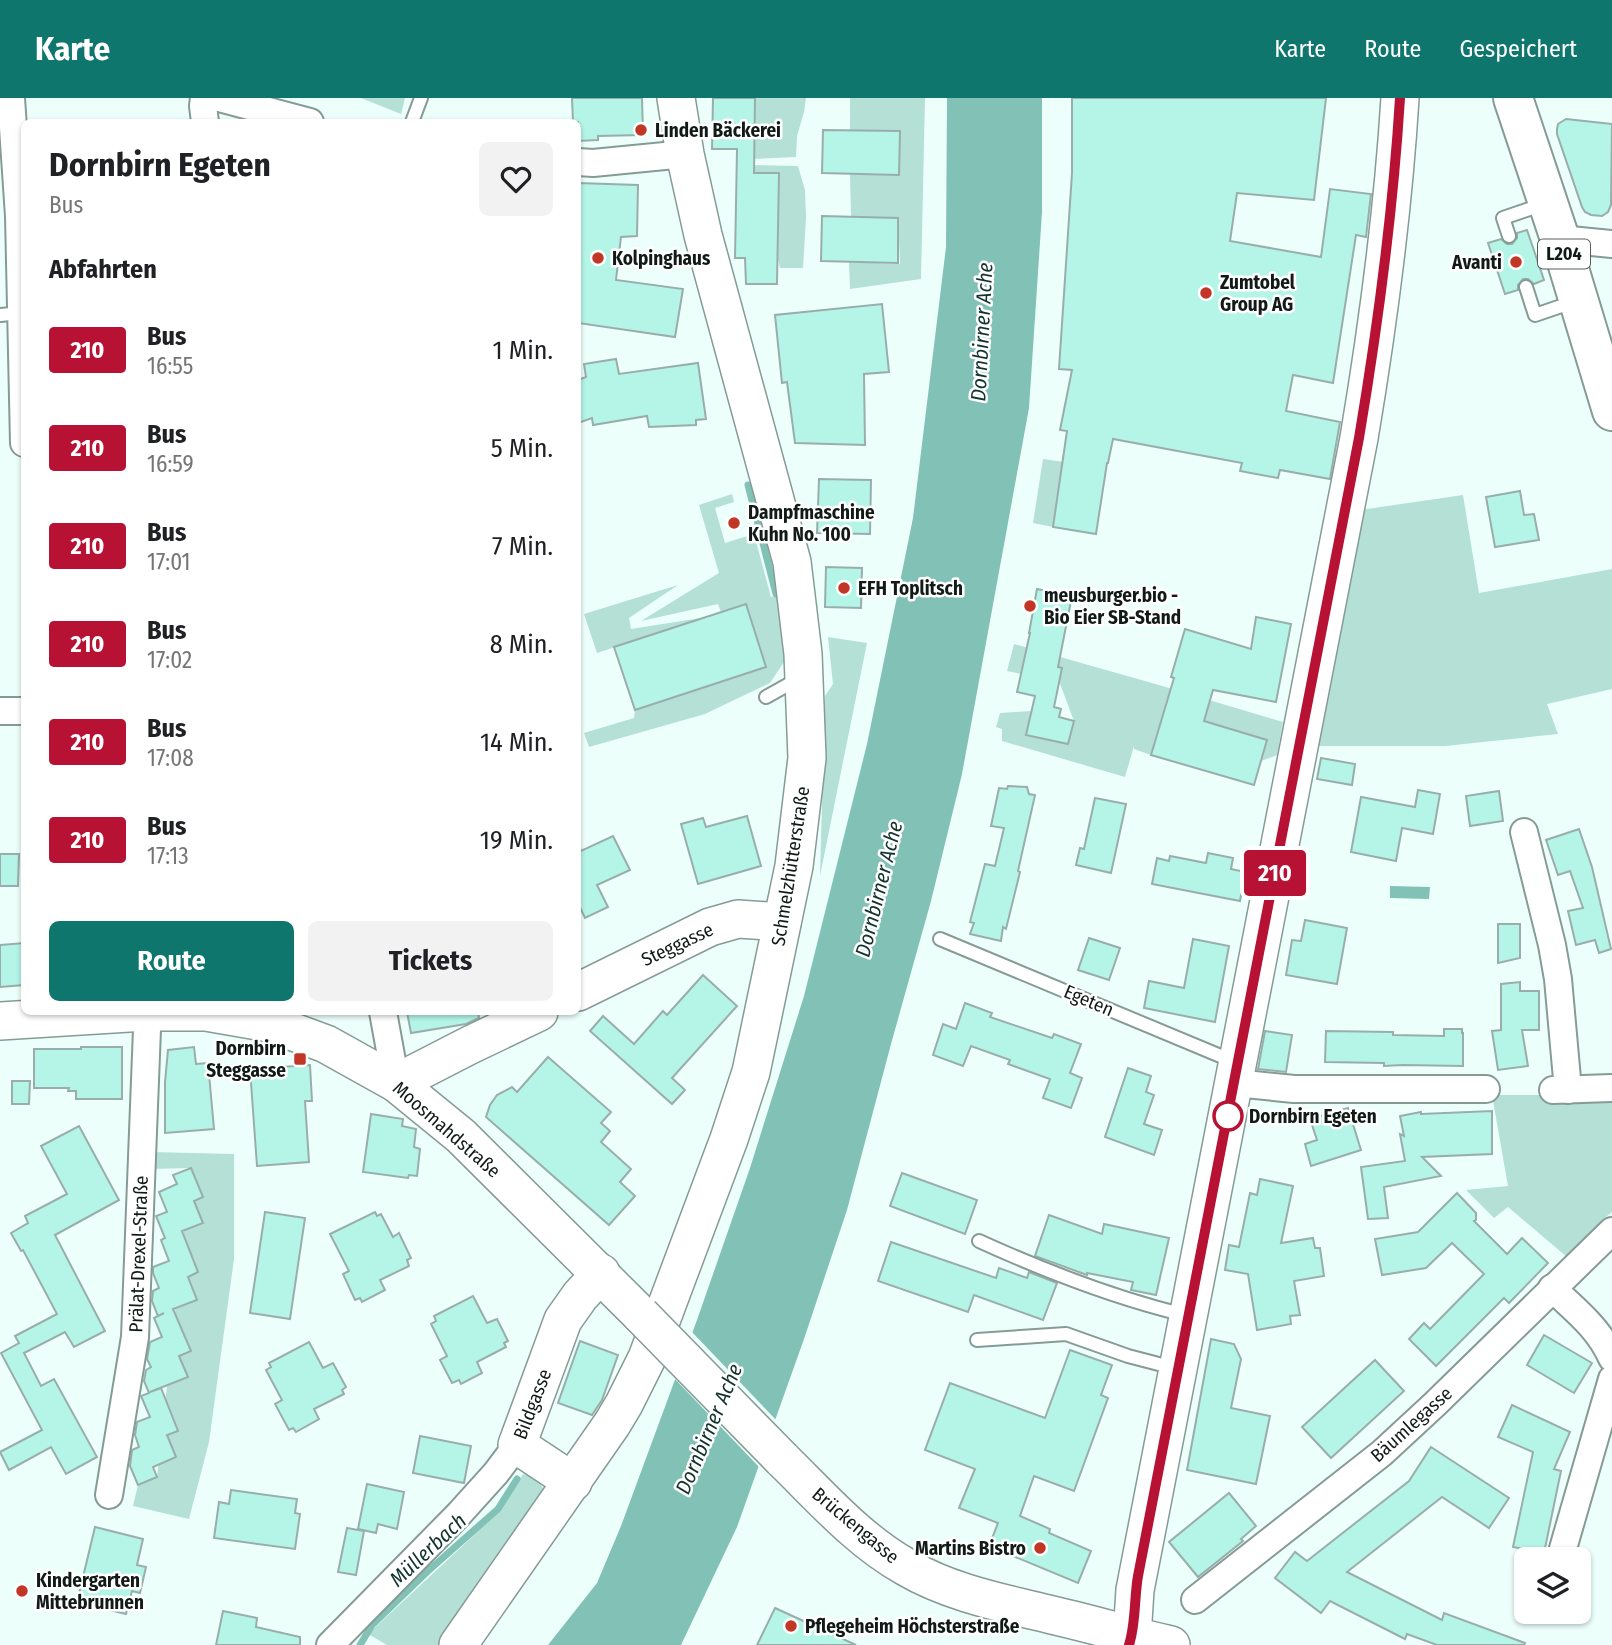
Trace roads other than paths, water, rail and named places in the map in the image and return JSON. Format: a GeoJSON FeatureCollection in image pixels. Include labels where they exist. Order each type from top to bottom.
{"type":"FeatureCollection","features":[{"type":"Feature","properties":{"kind":"main road","name":"L204"},"geometry":{"type":"LineString","coordinates":[[1513,98],[1560,239],[1612,411]]}},
{"type":"Feature","properties":{"kind":"street"},"geometry":{"type":"LineString","coordinates":[[11,98],[19,216],[11,314],[21,362]]}},
{"type":"Feature","properties":{"kind":"street"},"geometry":{"type":"LineString","coordinates":[[204,98],[205,119]]}},
{"type":"Feature","properties":{"kind":"street"},"geometry":{"type":"LineString","coordinates":[[219,98],[299,119]]}},
{"type":"Feature","properties":{"kind":"street","name":"Schmelzhütterstraße"},"geometry":{"type":"LineString","coordinates":[[458,1645],[573,1482],[624,1404],[647,1358],[729,1139],[751,1072],[794,866],[807,758],[803,653],[792,562],[720,300],[684,154],[676,98]]}},
{"type":"Feature","properties":{"kind":"street"},"geometry":{"type":"LineString","coordinates":[[1131,1640],[1135,1590],[1359,438],[1389,234],[1400,98]]}},
{"type":"Feature","properties":{"kind":"street"},"geometry":{"type":"LineString","coordinates":[[581,162],[684,154]]}},
{"type":"Feature","properties":{"kind":"street"},"geometry":{"type":"LineString","coordinates":[[1560,239],[1612,244]]}},
{"type":"Feature","properties":{"kind":"street"},"geometry":{"type":"LineString","coordinates":[[0,377],[21,377]]}},
{"type":"Feature","properties":{"kind":"street"},"geometry":{"type":"LineString","coordinates":[[0,711],[21,711]]}},
{"type":"Feature","properties":{"kind":"street"},"geometry":{"type":"LineString","coordinates":[[1524,832],[1558,979],[1561,1090],[1612,1088]]}},
{"type":"Feature","properties":{"kind":"street","name":"Steggasse"},"geometry":{"type":"LineString","coordinates":[[581,991],[710,927],[738,919],[782,922]]}},
{"type":"Feature","properties":{"kind":"street","name":"Moosmahdstraße"},"geometry":{"type":"LineString","coordinates":[[0,1021],[60,1015]]}},
{"type":"Feature","properties":{"kind":"street","name":"Prälat-Drexel-Straße"},"geometry":{"type":"LineString","coordinates":[[109,1495],[135,1337],[145,1015]]}},
{"type":"Feature","properties":{"kind":"street","name":"Moosmahdstraße"},"geometry":{"type":"LineString","coordinates":[[223,1015],[269,1023],[326,1044],[397,1083],[461,1136],[641,1315]]}},
{"type":"Feature","properties":{"kind":"street"},"geometry":{"type":"LineString","coordinates":[[384,1015],[397,1083],[533,1015]]}},
{"type":"Feature","properties":{"kind":"street","name":"Egeten"},"geometry":{"type":"LineString","coordinates":[[1236,1073],[1294,1089],[1486,1089]]}},
{"type":"Feature","properties":{"kind":"street","name":"Bäumlegasse"},"geometry":{"type":"LineString","coordinates":[[1195,1600],[1382,1453],[1612,1231]]}},
{"type":"Feature","properties":{"kind":"street","name":"Bildgasse"},"geometry":{"type":"LineString","coordinates":[[330,1645],[459,1514],[517,1445],[563,1320],[601,1273]]}},
{"type":"Feature","properties":{"kind":"street"},"geometry":{"type":"LineString","coordinates":[[1552,1288],[1597,1331],[1612,1358]]}},
{"type":"Feature","properties":{"kind":"street","name":"Brückengasse"},"geometry":{"type":"LineString","coordinates":[[641,1315],[840,1517],[870,1543],[905,1567],[980,1597],[1131,1640],[1171,1645]]}},
{"type":"Feature","properties":{"kind":"street"},"geometry":{"type":"LineString","coordinates":[[1563,1547],[1612,1379]]}},
{"type":"Feature","properties":{"kind":"street"},"geometry":{"type":"LineString","coordinates":[[517,1445],[573,1482]]}},
{"type":"Feature","properties":{"kind":"lane"},"geometry":{"type":"LineString","coordinates":[[413,119],[421,98]]}},
{"type":"Feature","properties":{"kind":"lane"},"geometry":{"type":"LineString","coordinates":[[1509,236],[1503,218],[1548,202]]}},
{"type":"Feature","properties":{"kind":"lane"},"geometry":{"type":"LineString","coordinates":[[1526,287],[1535,315],[1578,300]]}},
{"type":"Feature","properties":{"kind":"lane"},"geometry":{"type":"LineString","coordinates":[[766,697],[804,676]]}},
{"type":"Feature","properties":{"kind":"lane","name":"Egeten"},"geometry":{"type":"LineString","coordinates":[[940,939],[1236,1073]]}},
{"type":"Feature","properties":{"kind":"lane"},"geometry":{"type":"LineString","coordinates":[[979,1241],[1028,1263],[1155,1308],[1189,1316]]}},
{"type":"Feature","properties":{"kind":"lane"},"geometry":{"type":"LineString","coordinates":[[977,1340],[1066,1334],[1128,1356],[1178,1369]]}},
{"type":"Feature","properties":{"kind":"water","name":"Dornbirner Ache"},"geometry":{"type":"Polygon","coordinates":[[[947,98],[1042,98],[1042,212],[1029,408],[962,774],[931,901],[847,1210],[804,1339],[737,1527],[681,1645],[548,1645],[597,1583],[621,1526],[750,1168],[804,996],[867,744],[913,518],[946,247],[947,98]]]}},
{"type":"Feature","properties":{"kind":"water"},"geometry":{"type":"Polygon","coordinates":[[[1390,886],[1430,887],[1429,899],[1390,898],[1390,886]]]}},
{"type":"Feature","properties":{"kind":"waterway","name":"Müllerbach"},"geometry":{"type":"LineString","coordinates":[[748,485],[776,594]]}},
{"type":"Feature","properties":{"kind":"waterway","name":"Müllerbach"},"geometry":{"type":"LineString","coordinates":[[360,1645],[372,1625],[498,1509],[517,1479]]}},
{"type":"Feature","properties":{"kind":"place","name":"Linden Bäckerei"},"geometry":{"type":"Point","coordinates":[641,130]}},
{"type":"Feature","properties":{"kind":"place","name":"Kolpinghaus"},"geometry":{"type":"Point","coordinates":[598,258]}},
{"type":"Feature","properties":{"kind":"place","name":"Avanti"},"geometry":{"type":"Point","coordinates":[1516,262]}},
{"type":"Feature","properties":{"kind":"place","name":"Zumtobel Group AG"},"geometry":{"type":"Point","coordinates":[1206,293]}},
{"type":"Feature","properties":{"kind":"place","name":"Dampfmaschine Kuhn No. 100"},"geometry":{"type":"Point","coordinates":[734,523]}},
{"type":"Feature","properties":{"kind":"place","name":"EFH Toplitsch"},"geometry":{"type":"Point","coordinates":[844,588]}},
{"type":"Feature","properties":{"kind":"place","name":"meusburger.bio - Bio Eier SB-Stand"},"geometry":{"type":"Point","coordinates":[1030,606]}},
{"type":"Feature","properties":{"kind":"place","name":"Dornbirn Steggasse"},"geometry":{"type":"Point","coordinates":[300,1059]}},
{"type":"Feature","properties":{"kind":"place","name":"Dornbirn Egeten"},"geometry":{"type":"Point","coordinates":[1228,1116]}},
{"type":"Feature","properties":{"kind":"place","name":"Martins Bistro"},"geometry":{"type":"Point","coordinates":[1040,1548]}},
{"type":"Feature","properties":{"kind":"place","name":"Kindergarten Mittebrunnen"},"geometry":{"type":"Point","coordinates":[22,1591]}},
{"type":"Feature","properties":{"kind":"place","name":"Pflegeheim Höchsterstraße"},"geometry":{"type":"Point","coordinates":[791,1626]}}]}
